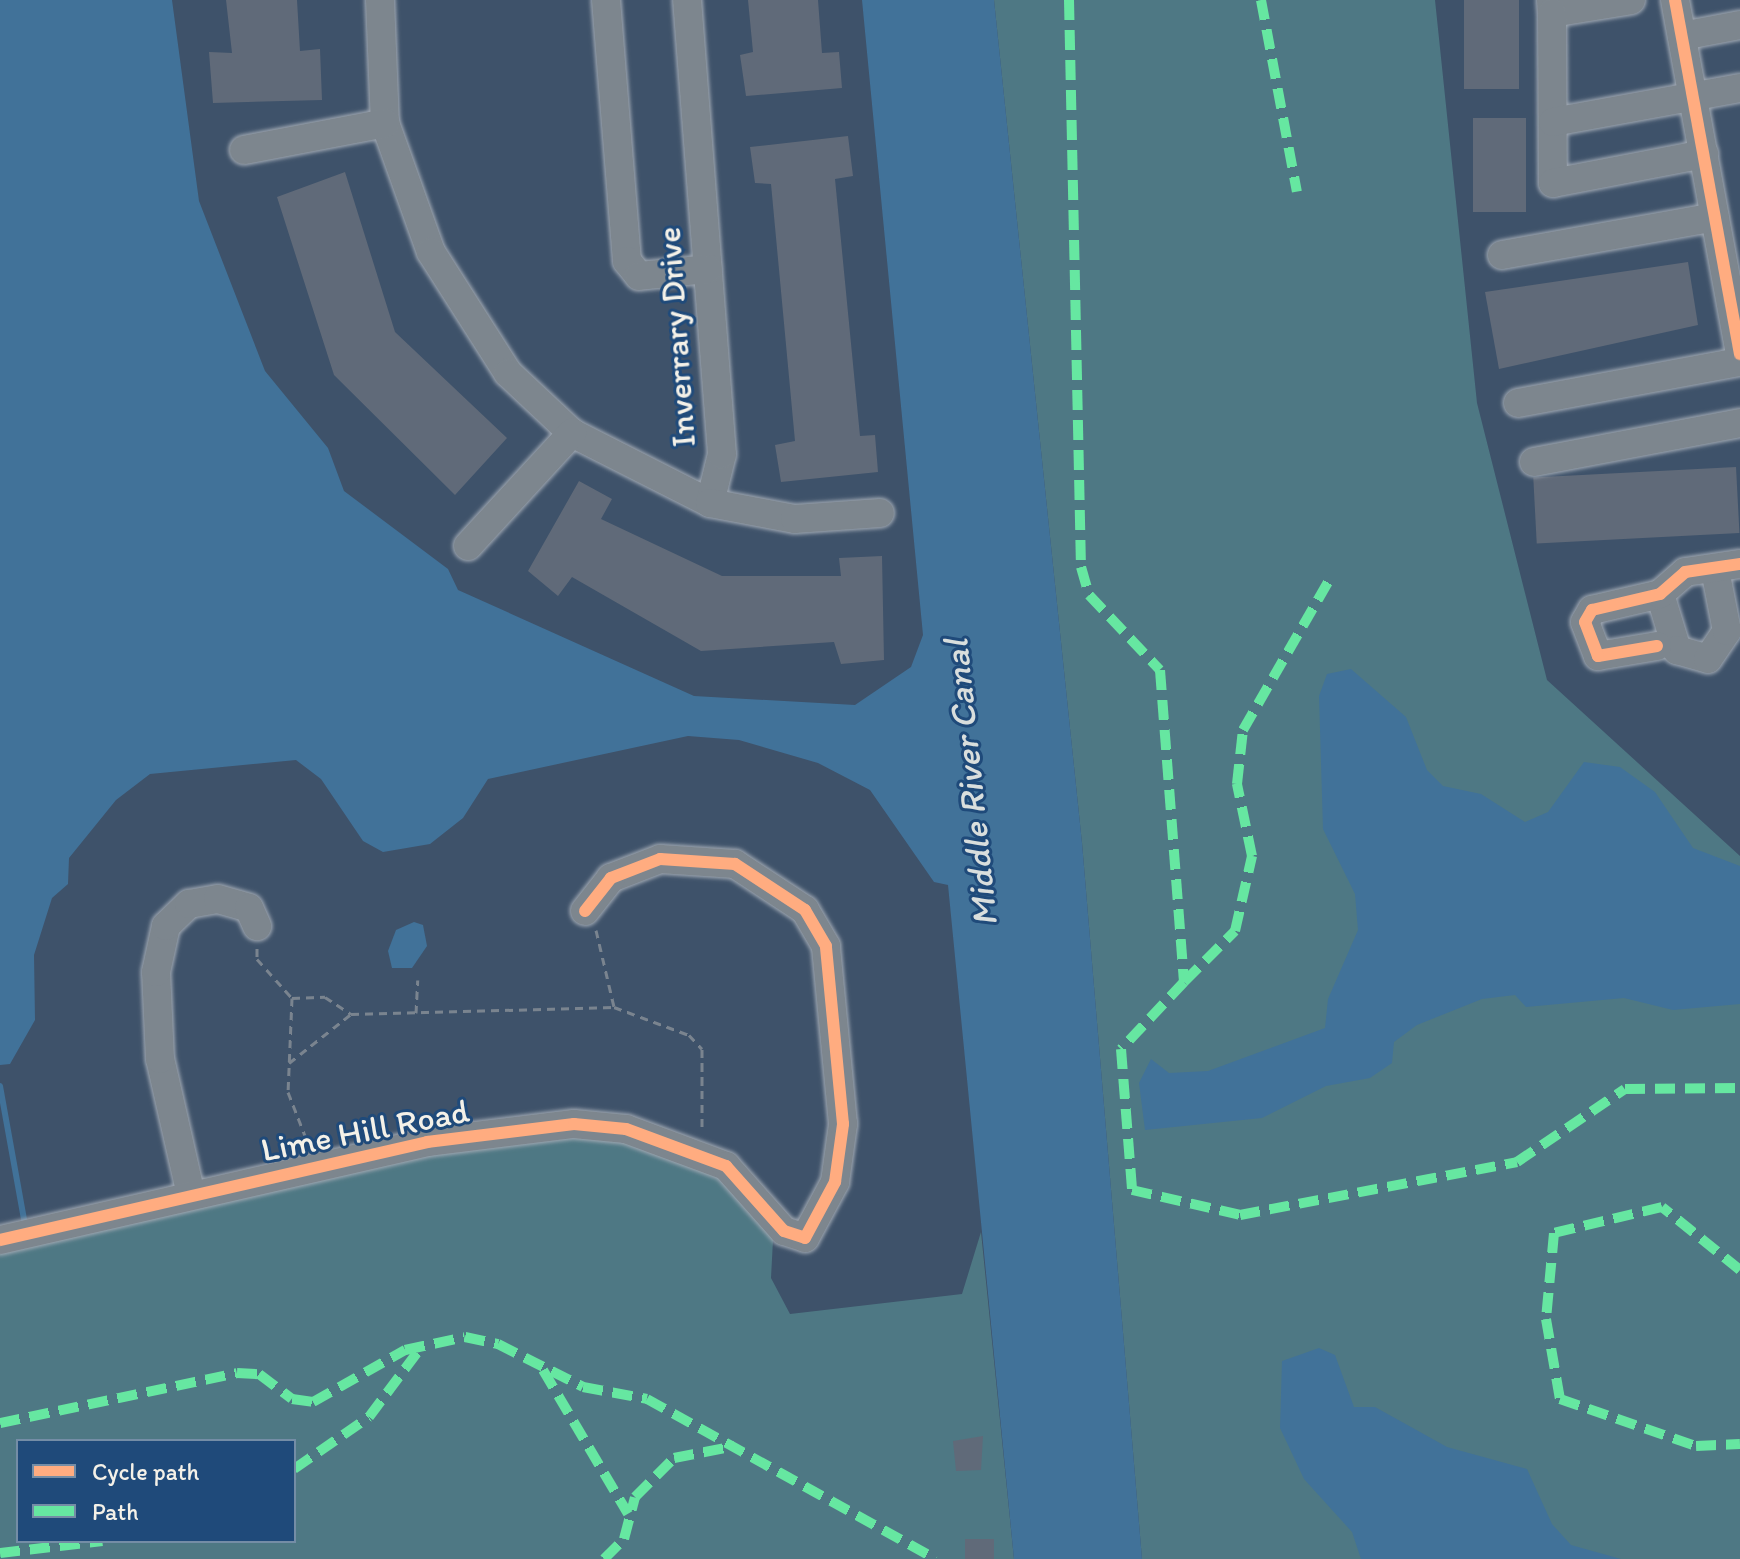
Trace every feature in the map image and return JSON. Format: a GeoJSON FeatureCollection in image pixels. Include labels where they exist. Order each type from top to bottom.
{"type":"FeatureCollection","features":[{"type":"Feature","properties":{"kind":"street","name":"Inverrary Drive"},"geometry":{"type":"LineString","coordinates":[[380,0],[385,123],[431,252],[508,373],[572,433],[710,503],[722,454],[687,0]]}},
{"type":"Feature","properties":{"kind":"street"},"geometry":{"type":"LineString","coordinates":[[606,0],[627,261],[639,276],[708,269]]}},
{"type":"Feature","properties":{"kind":"street"},"geometry":{"type":"LineString","coordinates":[[1631,0],[1551,6],[1553,183],[1704,154]]}},
{"type":"Feature","properties":{"kind":"street"},"geometry":{"type":"LineString","coordinates":[[1675,0],[1740,354]]}},
{"type":"Feature","properties":{"kind":"street"},"geometry":{"type":"LineString","coordinates":[[1682,36],[1740,25]]}},
{"type":"Feature","properties":{"kind":"street"},"geometry":{"type":"LineString","coordinates":[[1553,122],[1740,88]]}},
{"type":"Feature","properties":{"kind":"street"},"geometry":{"type":"LineString","coordinates":[[244,150],[385,123]]}},
{"type":"Feature","properties":{"kind":"street"},"geometry":{"type":"LineString","coordinates":[[1502,255],[1715,217]]}},
{"type":"Feature","properties":{"kind":"street"},"geometry":{"type":"LineString","coordinates":[[1518,403],[1740,362]]}},
{"type":"Feature","properties":{"kind":"street"},"geometry":{"type":"LineString","coordinates":[[1534,462],[1740,423]]}},
{"type":"Feature","properties":{"kind":"street"},"geometry":{"type":"LineString","coordinates":[[468,546],[572,433]]}},
{"type":"Feature","properties":{"kind":"street"},"geometry":{"type":"LineString","coordinates":[[710,503],[795,519],[880,513]]}},
{"type":"Feature","properties":{"kind":"street"},"geometry":{"type":"LineString","coordinates":[[1657,646],[1598,656],[1585,622],[1592,610],[1660,594],[1685,572],[1728,567],[1727,631],[1708,659],[1677,650],[1660,594]]}},
{"type":"Feature","properties":{"kind":"street","name":"Lime Hill Road"},"geometry":{"type":"LineString","coordinates":[[0,1240],[427,1142],[574,1124],[626,1129],[726,1166],[784,1231],[805,1238],[835,1182],[843,1124],[826,946],[805,910],[735,864],[660,859],[611,878],[585,911]]}},
{"type":"Feature","properties":{"kind":"street"},"geometry":{"type":"LineString","coordinates":[[191,1195],[160,1059],[156,972],[166,926],[189,904],[218,899],[249,908],[257,926]]}},
{"type":"Feature","properties":{"kind":"path"},"geometry":{"type":"LineString","coordinates":[[585,911],[604,943],[614,1007]]}},
{"type":"Feature","properties":{"kind":"path"},"geometry":{"type":"LineString","coordinates":[[257,926],[257,959],[292,998],[288,1092],[317,1167]]}},
{"type":"Feature","properties":{"kind":"path"},"geometry":{"type":"LineString","coordinates":[[416,1013],[418,980]]}},
{"type":"Feature","properties":{"kind":"path"},"geometry":{"type":"LineString","coordinates":[[292,998],[325,997],[351,1014],[614,1007],[689,1035],[702,1049],[704,1127],[691,1153]]}},
{"type":"Feature","properties":{"kind":"path"},"geometry":{"type":"LineString","coordinates":[[289,1063],[351,1014]]}},
{"type":"Feature","properties":{"kind":"green space"},"geometry":{"type":"Polygon","coordinates":[[[994,0],[1435,0],[1477,403],[1547,680],[1740,856],[1740,1559],[1142,1559],[1082,843],[994,0]]]}},
{"type":"Feature","properties":{"kind":"green space"},"geometry":{"type":"Polygon","coordinates":[[[574,1124],[726,1166],[773,1240],[771,1278],[790,1314],[962,1294],[981,1232],[1014,1559],[0,1559],[0,1240],[574,1124]]]}},
{"type":"Feature","properties":{"kind":"water","name":"Middle River Canal"},"geometry":{"type":"Polygon","coordinates":[[[0,0],[172,0],[199,201],[265,371],[328,448],[344,491],[448,569],[458,590],[694,696],[855,705],[911,667],[923,635],[862,0],[994,0],[1082,843],[1142,1559],[1014,1559],[948,885],[934,882],[870,790],[818,763],[739,740],[688,736],[488,779],[463,818],[430,844],[383,852],[363,841],[321,779],[296,760],[150,774],[116,800],[69,858],[68,884],[52,898],[34,955],[35,1020],[10,1064],[0,1065],[0,0]]]}},
{"type":"Feature","properties":{"kind":"water"},"geometry":{"type":"Polygon","coordinates":[[[1351,669],[1406,717],[1427,770],[1443,786],[1481,794],[1525,822],[1548,812],[1584,762],[1620,767],[1655,792],[1693,848],[1740,866],[1740,1004],[1673,1010],[1624,998],[1526,1007],[1515,995],[1482,999],[1417,1025],[1394,1042],[1392,1063],[1370,1078],[1326,1086],[1262,1118],[1145,1130],[1139,1083],[1151,1059],[1169,1073],[1208,1071],[1325,1028],[1328,999],[1358,930],[1355,894],[1323,829],[1319,696],[1327,674],[1351,669]]]}},
{"type":"Feature","properties":{"kind":"water"},"geometry":{"type":"Polygon","coordinates":[[[414,922],[423,925],[427,946],[412,968],[392,968],[388,951],[396,930],[414,922]]]}},
{"type":"Feature","properties":{"kind":"water"},"geometry":{"type":"Polygon","coordinates":[[[1319,1348],[1335,1355],[1354,1407],[1375,1407],[1447,1447],[1527,1469],[1552,1524],[1571,1545],[1621,1559],[1361,1559],[1352,1532],[1304,1479],[1280,1428],[1282,1361],[1319,1348]]]}},
{"type":"Feature","properties":{"kind":"building"},"geometry":{"type":"Polygon","coordinates":[[[226,0],[297,0],[300,51],[320,49],[322,100],[213,103],[209,52],[232,53],[226,0]]]}},
{"type":"Feature","properties":{"kind":"building"},"geometry":{"type":"Polygon","coordinates":[[[748,0],[818,0],[822,53],[839,52],[842,88],[746,96],[740,55],[753,52],[748,0]]]}},
{"type":"Feature","properties":{"kind":"building"},"geometry":{"type":"Polygon","coordinates":[[[1464,0],[1519,0],[1519,89],[1464,89],[1464,0]]]}},
{"type":"Feature","properties":{"kind":"building"},"geometry":{"type":"Polygon","coordinates":[[[1473,118],[1526,118],[1526,212],[1473,212],[1473,118]]]}},
{"type":"Feature","properties":{"kind":"building"},"geometry":{"type":"Polygon","coordinates":[[[848,136],[853,176],[835,179],[860,436],[875,435],[878,472],[781,482],[775,445],[795,441],[771,184],[755,183],[750,147],[848,136]]]}},
{"type":"Feature","properties":{"kind":"building"},"geometry":{"type":"Polygon","coordinates":[[[345,172],[395,332],[507,438],[455,495],[334,375],[277,197],[345,172]]]}},
{"type":"Feature","properties":{"kind":"building"},"geometry":{"type":"Polygon","coordinates":[[[1688,262],[1698,325],[1499,369],[1485,292],[1688,262]]]}},
{"type":"Feature","properties":{"kind":"building"},"geometry":{"type":"Polygon","coordinates":[[[1736,467],[1739,533],[1537,544],[1533,478],[1736,467]]]}},
{"type":"Feature","properties":{"kind":"building"},"geometry":{"type":"Polygon","coordinates":[[[579,481],[612,499],[601,519],[722,576],[841,576],[839,558],[882,556],[884,660],[841,664],[834,642],[701,651],[572,577],[558,596],[528,571],[579,481]]]}},
{"type":"Feature","properties":{"kind":"building"},"geometry":{"type":"Polygon","coordinates":[[[983,1436],[981,1470],[956,1471],[953,1441],[983,1436]]]}},
{"type":"Feature","properties":{"kind":"building"},"geometry":{"type":"Polygon","coordinates":[[[965,1539],[994,1539],[994,1559],[965,1559],[965,1539]]]}},
{"type":"Feature","properties":{"kind":"waterway"},"geometry":{"type":"LineString","coordinates":[[0,1086],[25,1225]]}},
{"type":"Feature","properties":{"kind":"marked path"},"geometry":{"type":"LineString","coordinates":[[1069,0],[1081,567],[1089,595],[1160,670],[1184,982],[1235,931],[1252,856],[1237,784],[1243,730],[1331,577]]}},
{"type":"Feature","properties":{"kind":"marked path"},"geometry":{"type":"LineString","coordinates":[[1261,0],[1297,192]]}},
{"type":"Feature","properties":{"kind":"marked path"},"geometry":{"type":"LineString","coordinates":[[1184,982],[1121,1049],[1132,1190],[1240,1215],[1517,1162],[1625,1089],[1740,1088]]}},
{"type":"Feature","properties":{"kind":"marked path"},"geometry":{"type":"LineString","coordinates":[[1740,1270],[1662,1207],[1554,1233],[1546,1319],[1560,1399],[1696,1446],[1740,1444]]}},
{"type":"Feature","properties":{"kind":"marked path"},"geometry":{"type":"LineString","coordinates":[[0,1423],[237,1373],[259,1374],[292,1399],[313,1402],[405,1350],[465,1337],[498,1344],[583,1387],[647,1399],[936,1559]]}},
{"type":"Feature","properties":{"kind":"marked path"},"geometry":{"type":"LineString","coordinates":[[296,1468],[369,1417],[422,1346]]}},
{"type":"Feature","properties":{"kind":"marked path"},"geometry":{"type":"LineString","coordinates":[[543,1370],[628,1514]]}},
{"type":"Feature","properties":{"kind":"marked path"},"geometry":{"type":"LineString","coordinates":[[604,1559],[624,1539],[635,1497],[674,1458],[735,1446]]}},
{"type":"Feature","properties":{"kind":"marked path"},"geometry":{"type":"LineString","coordinates":[[0,1553],[85,1543]]}},
{"type":"Feature","properties":{"kind":"cycle path"},"geometry":{"type":"LineString","coordinates":[[1675,0],[1740,354]]}},
{"type":"Feature","properties":{"kind":"cycle path"},"geometry":{"type":"LineString","coordinates":[[1657,646],[1598,656],[1585,622],[1592,610],[1660,594],[1685,572],[1740,564]]}},
{"type":"Feature","properties":{"kind":"cycle path"},"geometry":{"type":"LineString","coordinates":[[0,1240],[427,1142],[574,1124],[626,1129],[726,1166],[784,1231],[805,1238],[835,1182],[843,1124],[826,946],[805,910],[735,864],[660,859],[611,878],[585,911]]}}]}
